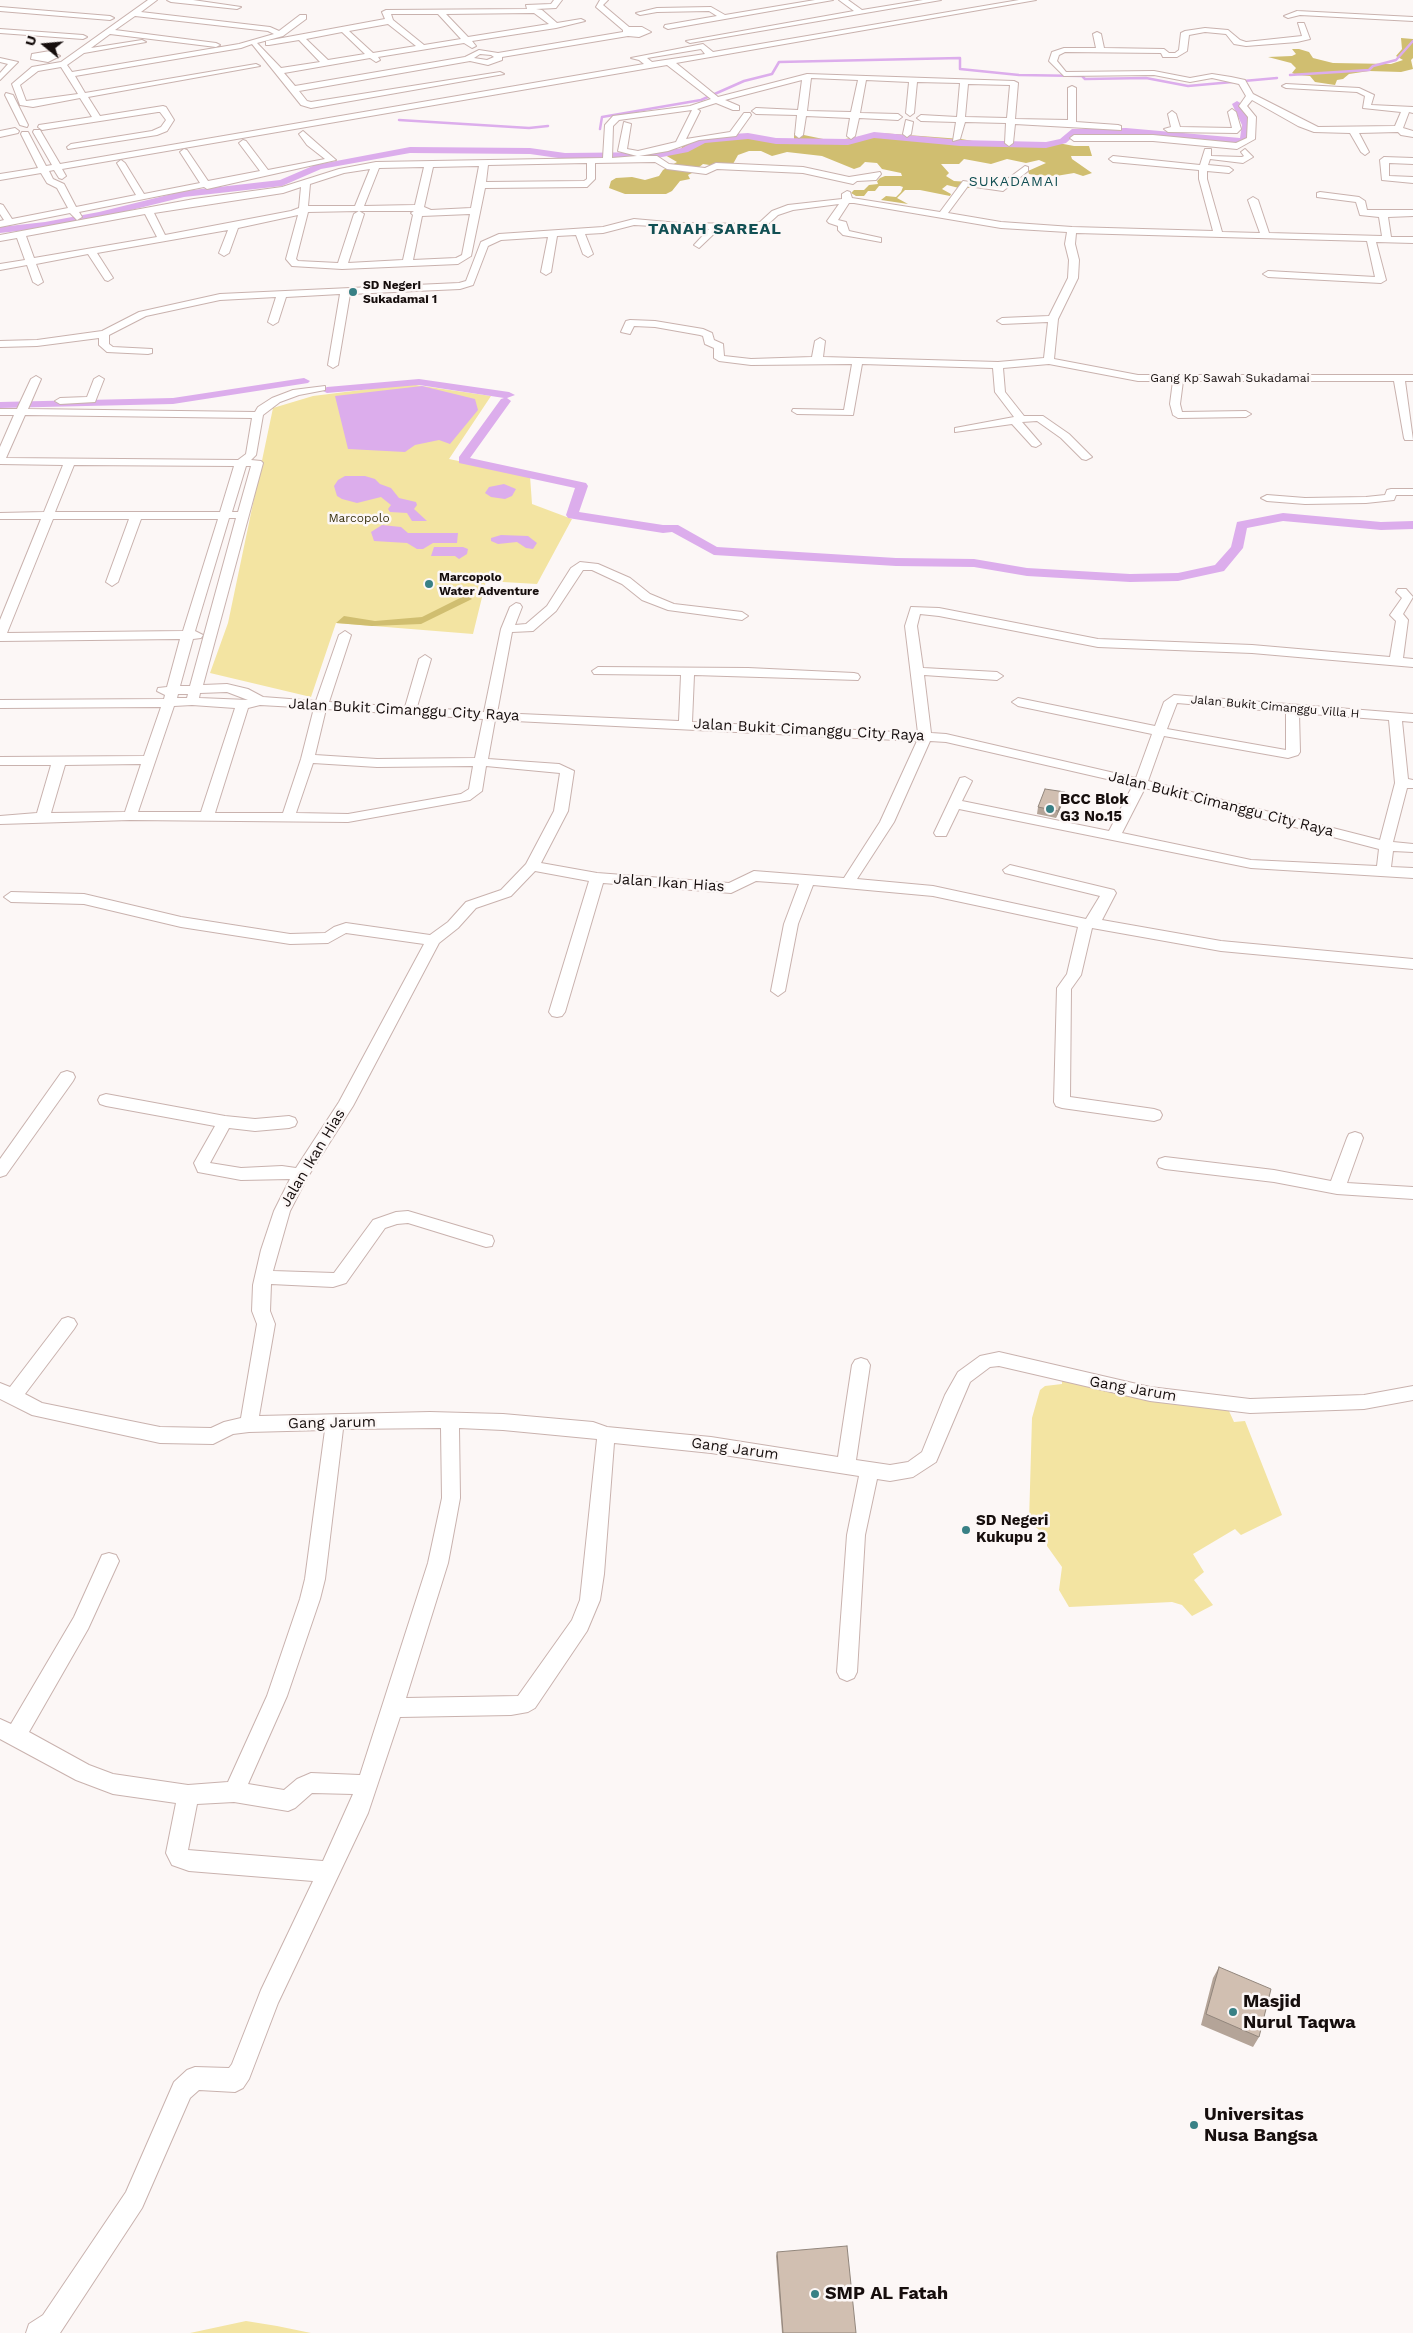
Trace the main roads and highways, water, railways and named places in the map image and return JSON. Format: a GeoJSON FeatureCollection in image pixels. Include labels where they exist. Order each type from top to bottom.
{"type":"FeatureCollection","features":[{"type":"Feature","properties":{"kind":"waterway"},"geometry":{"type":"LineString","coordinates":[[1290,75],[1369,70],[1373,66],[1396,60],[1413,41]]}},
{"type":"Feature","properties":{"kind":"waterway"},"geometry":{"type":"LineString","coordinates":[[600,129],[602,117],[701,100],[744,81],[772,74],[779,62],[960,58],[960,69],[1019,75],[1082,76],[1085,79],[1146,78],[1188,86],[1277,78]]}},
{"type":"Feature","properties":{"kind":"waterway"},"geometry":{"type":"LineString","coordinates":[[0,230],[45,225],[99,215],[184,194],[282,183],[318,167],[410,150],[476,149],[530,151],[565,156],[592,154],[657,155],[685,150],[702,141],[718,138],[748,136],[776,141],[848,142],[874,135],[960,143],[1046,145],[1063,141],[1072,132],[1126,131],[1244,141],[1247,125],[1237,104]]}},
{"type":"Feature","properties":{"kind":"waterway"},"geometry":{"type":"LineString","coordinates":[[399,120],[529,128],[548,126]]}},
{"type":"Feature","properties":{"kind":"waterway"},"geometry":{"type":"LineString","coordinates":[[0,405],[173,401],[304,381]]}},
{"type":"Feature","properties":{"kind":"waterway"},"geometry":{"type":"LineString","coordinates":[[327,390],[419,382],[509,395]]}},
{"type":"Feature","properties":{"kind":"waterway"},"geometry":{"type":"LineString","coordinates":[[505,401],[463,460],[582,486],[572,515],[663,529],[674,528],[714,551],[896,562],[974,563],[1027,572],[1130,578],[1178,577],[1219,568],[1237,548],[1241,525],[1283,517],[1381,526],[1413,525]]}},
{"type":"Feature","properties":{"kind":"place","name":"SD Negeri Sukadamai 1"},"geometry":{"type":"Point","coordinates":[353,292]}},
{"type":"Feature","properties":{"kind":"place","name":"Marcopolo Water Adventure"},"geometry":{"type":"Point","coordinates":[429,584]}},
{"type":"Feature","properties":{"kind":"place","name":"BCC Blok G3 No.15"},"geometry":{"type":"Point","coordinates":[1050,809]}},
{"type":"Feature","properties":{"kind":"place","name":"SD Negeri Kukupu 2"},"geometry":{"type":"Point","coordinates":[966,1530]}},
{"type":"Feature","properties":{"kind":"place","name":"Masjid Nurul Taqwa"},"geometry":{"type":"Point","coordinates":[1233,2012]}},
{"type":"Feature","properties":{"kind":"place","name":"Universitas Nusa Bangsa"},"geometry":{"type":"Point","coordinates":[1194,2125]}},
{"type":"Feature","properties":{"kind":"place","name":"SMP AL Fatah"},"geometry":{"type":"Point","coordinates":[815,2294]}},
{"type":"Feature","properties":{"kind":"district","name":"SUKADAMAI"},"geometry":{"type":"Point","coordinates":[1014,182]}},
{"type":"Feature","properties":{"kind":"district","name":"TANAH SAREAL"},"geometry":{"type":"Point","coordinates":[715,229]}},
{"type":"Feature","properties":{"kind":"park label","name":"Marcopolo"},"geometry":{"type":"Point","coordinates":[359,518]}}]}
